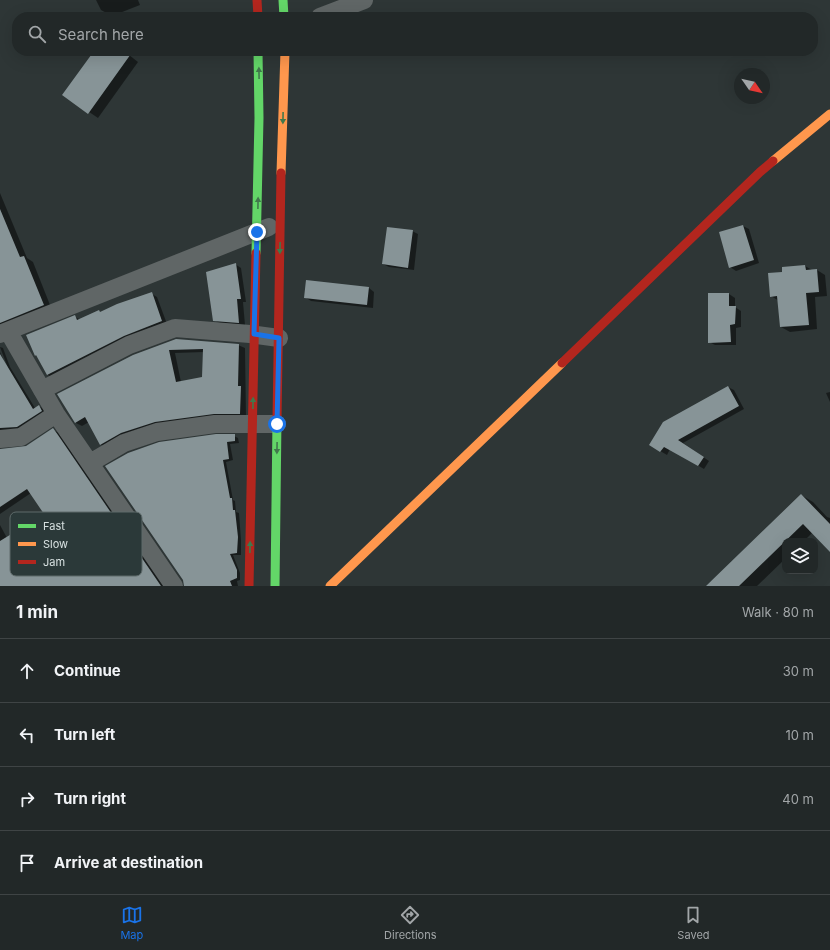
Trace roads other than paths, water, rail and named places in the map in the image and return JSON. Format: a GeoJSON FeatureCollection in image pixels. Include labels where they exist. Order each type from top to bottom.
{"type":"FeatureCollection","features":[{"type":"Feature","properties":{"kind":"main road"},"geometry":{"type":"LineString","coordinates":[[257,0],[258,12]]}},
{"type":"Feature","properties":{"kind":"main road"},"geometry":{"type":"LineString","coordinates":[[283,0],[284,12]]}},
{"type":"Feature","properties":{"kind":"main road"},"geometry":{"type":"LineString","coordinates":[[249,586],[259,118],[258,56]]}},
{"type":"Feature","properties":{"kind":"main road"},"geometry":{"type":"LineString","coordinates":[[275,586],[280,222],[285,56]]}},
{"type":"Feature","properties":{"kind":"main road"},"geometry":{"type":"LineString","coordinates":[[330,586],[760,172],[830,114]]}},
{"type":"Feature","properties":{"kind":"street"},"geometry":{"type":"LineString","coordinates":[[333,10],[364,0]]}},
{"type":"Feature","properties":{"kind":"street"},"geometry":{"type":"LineString","coordinates":[[123,512],[56,414],[4,332],[280,222]]}},
{"type":"Feature","properties":{"kind":"street"},"geometry":{"type":"LineString","coordinates":[[42,390],[129,345],[175,328],[254,334],[279,338]]}},
{"type":"Feature","properties":{"kind":"street"},"geometry":{"type":"LineString","coordinates":[[0,439],[21,437],[56,414]]}},
{"type":"Feature","properties":{"kind":"street"},"geometry":{"type":"LineString","coordinates":[[90,463],[124,443],[157,432],[215,424],[277,424]]}},
{"type":"Feature","properties":{"kind":"street"},"geometry":{"type":"LineString","coordinates":[[142,539],[174,586]]}}]}
